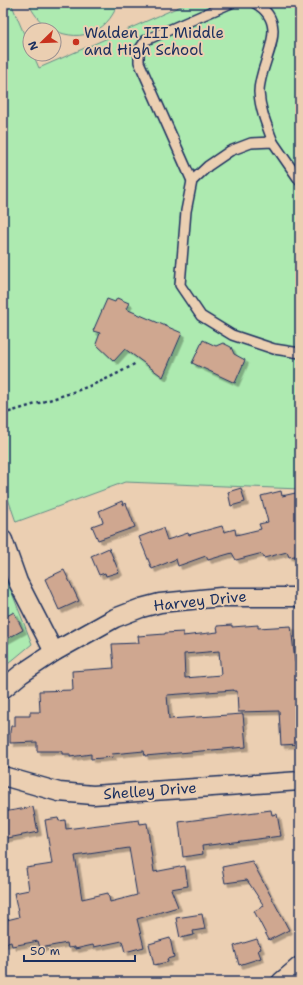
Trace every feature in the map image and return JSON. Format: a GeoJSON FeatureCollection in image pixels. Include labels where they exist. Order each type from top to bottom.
{"type":"FeatureCollection","features":[{"type":"Feature","properties":{"kind":"street"},"geometry":{"type":"LineString","coordinates":[[3,540],[18,582],[54,652]]}},
{"type":"Feature","properties":{"kind":"street","name":"Harvey Drive"},"geometry":{"type":"LineString","coordinates":[[3,690],[21,674],[54,652],[115,618],[141,608],[160,603],[221,597],[300,596]]}},
{"type":"Feature","properties":{"kind":"street","name":"Shelley Drive"},"geometry":{"type":"LineString","coordinates":[[8,776],[59,792],[93,795],[300,781]]}},
{"type":"Feature","properties":{"kind":"street"},"geometry":{"type":"LineString","coordinates":[[281,982],[300,966]]}},
{"type":"Feature","properties":{"kind":"lane"},"geometry":{"type":"LineString","coordinates":[[231,3],[146,40],[139,50],[139,62],[192,181],[186,211],[180,285],[201,316],[232,335],[274,350],[300,353]]}},
{"type":"Feature","properties":{"kind":"lane"},"geometry":{"type":"LineString","coordinates":[[256,3],[266,11],[271,18],[274,30],[260,81],[259,92],[261,108],[273,142],[300,181]]}},
{"type":"Feature","properties":{"kind":"lane"},"geometry":{"type":"LineString","coordinates":[[192,181],[208,166],[230,151],[250,143],[273,142]]}},
{"type":"Feature","properties":{"kind":"path"},"geometry":{"type":"LineString","coordinates":[[3,414],[77,390],[120,374],[136,363]]}},
{"type":"Feature","properties":{"kind":"green space"},"geometry":{"type":"Polygon","coordinates":[[[3,3],[11,3],[22,29],[22,62],[36,62],[39,68],[53,62],[62,62],[62,58],[188,3],[300,3],[300,489],[125,482],[16,522],[3,484],[3,3]]]}},
{"type":"Feature","properties":{"kind":"green space"},"geometry":{"type":"Polygon","coordinates":[[[28,3],[118,3],[113,14],[106,23],[98,29],[80,35],[69,35],[62,33],[62,22],[41,22],[28,3]]]}},
{"type":"Feature","properties":{"kind":"green space"},"geometry":{"type":"Polygon","coordinates":[[[3,570],[32,644],[3,668],[3,570]]]}},
{"type":"Feature","properties":{"kind":"building"},"geometry":{"type":"Polygon","coordinates":[[[117,298],[129,303],[126,309],[182,333],[163,377],[125,349],[114,361],[96,344],[100,333],[93,331],[107,299],[115,302],[117,298]]]}},
{"type":"Feature","properties":{"kind":"building"},"geometry":{"type":"Polygon","coordinates":[[[203,340],[216,346],[223,343],[231,347],[234,354],[245,360],[235,383],[192,363],[203,340]]]}},
{"type":"Feature","properties":{"kind":"building"},"geometry":{"type":"Polygon","coordinates":[[[241,488],[245,502],[231,506],[228,492],[241,488]]]}},
{"type":"Feature","properties":{"kind":"building"},"geometry":{"type":"Polygon","coordinates":[[[281,491],[282,496],[300,492],[300,555],[289,557],[287,552],[264,558],[263,555],[259,554],[236,560],[232,553],[208,560],[206,556],[178,566],[176,559],[152,569],[139,537],[163,528],[167,540],[188,533],[189,535],[222,526],[224,532],[235,529],[236,535],[261,529],[259,524],[268,522],[261,496],[281,491]]]}},
{"type":"Feature","properties":{"kind":"building"},"geometry":{"type":"Polygon","coordinates":[[[122,501],[123,505],[126,503],[135,527],[98,540],[92,526],[103,522],[99,511],[122,501]]]}},
{"type":"Feature","properties":{"kind":"building"},"geometry":{"type":"Polygon","coordinates":[[[109,548],[119,572],[106,576],[105,573],[99,575],[91,556],[109,548]]]}},
{"type":"Feature","properties":{"kind":"building"},"geometry":{"type":"Polygon","coordinates":[[[64,570],[79,601],[59,610],[45,579],[64,570]]]}},
{"type":"Feature","properties":{"kind":"building"},"geometry":{"type":"Polygon","coordinates":[[[14,612],[23,630],[3,641],[3,618],[14,612]]]}},
{"type":"Feature","properties":{"kind":"building"},"geometry":{"type":"Polygon","coordinates":[[[232,625],[232,627],[258,625],[258,628],[291,626],[295,662],[300,662],[300,703],[296,704],[299,744],[281,745],[279,711],[238,712],[237,691],[234,690],[167,695],[169,719],[243,714],[246,747],[145,756],[144,751],[112,754],[113,757],[91,759],[91,754],[70,757],[70,754],[62,754],[62,751],[37,751],[37,742],[10,743],[11,726],[15,726],[15,716],[30,716],[30,712],[40,712],[39,691],[73,690],[72,671],[114,668],[112,644],[139,643],[138,636],[183,632],[183,636],[218,632],[217,626],[232,625]],[[219,651],[184,654],[185,678],[221,675],[219,651]]]}},
{"type":"Feature","properties":{"kind":"building"},"geometry":{"type":"Polygon","coordinates":[[[33,807],[38,832],[3,839],[3,812],[33,807]]]}},
{"type":"Feature","properties":{"kind":"building"},"geometry":{"type":"Polygon","coordinates":[[[271,810],[272,815],[277,814],[281,836],[202,846],[203,854],[183,857],[179,822],[271,810]]]}},
{"type":"Feature","properties":{"kind":"building"},"geometry":{"type":"Polygon","coordinates":[[[58,818],[59,821],[65,820],[66,829],[139,820],[140,824],[147,823],[154,872],[185,866],[188,886],[171,889],[178,907],[137,919],[144,947],[125,952],[122,941],[94,947],[93,945],[75,949],[75,947],[68,948],[67,943],[40,948],[38,941],[12,946],[11,942],[3,944],[3,925],[7,924],[7,920],[19,917],[14,893],[29,890],[26,868],[52,864],[45,820],[58,818]],[[129,848],[75,856],[82,899],[108,893],[110,902],[137,895],[129,848]]]}},
{"type":"Feature","properties":{"kind":"building"},"geometry":{"type":"Polygon","coordinates":[[[252,861],[289,930],[269,940],[254,911],[264,906],[247,880],[225,883],[222,867],[252,861]]]}},
{"type":"Feature","properties":{"kind":"building"},"geometry":{"type":"Polygon","coordinates":[[[202,914],[205,929],[193,931],[194,935],[180,938],[176,918],[202,914]]]}},
{"type":"Feature","properties":{"kind":"building"},"geometry":{"type":"Polygon","coordinates":[[[170,938],[174,957],[167,959],[168,962],[154,965],[149,944],[170,938]]]}},
{"type":"Feature","properties":{"kind":"building"},"geometry":{"type":"Polygon","coordinates":[[[257,939],[261,949],[258,950],[261,958],[239,965],[234,946],[257,939]]]}},
{"type":"Feature","properties":{"kind":"place","name":"Walden III Middle and High School"},"geometry":{"type":"Point","coordinates":[76,42]}}]}
